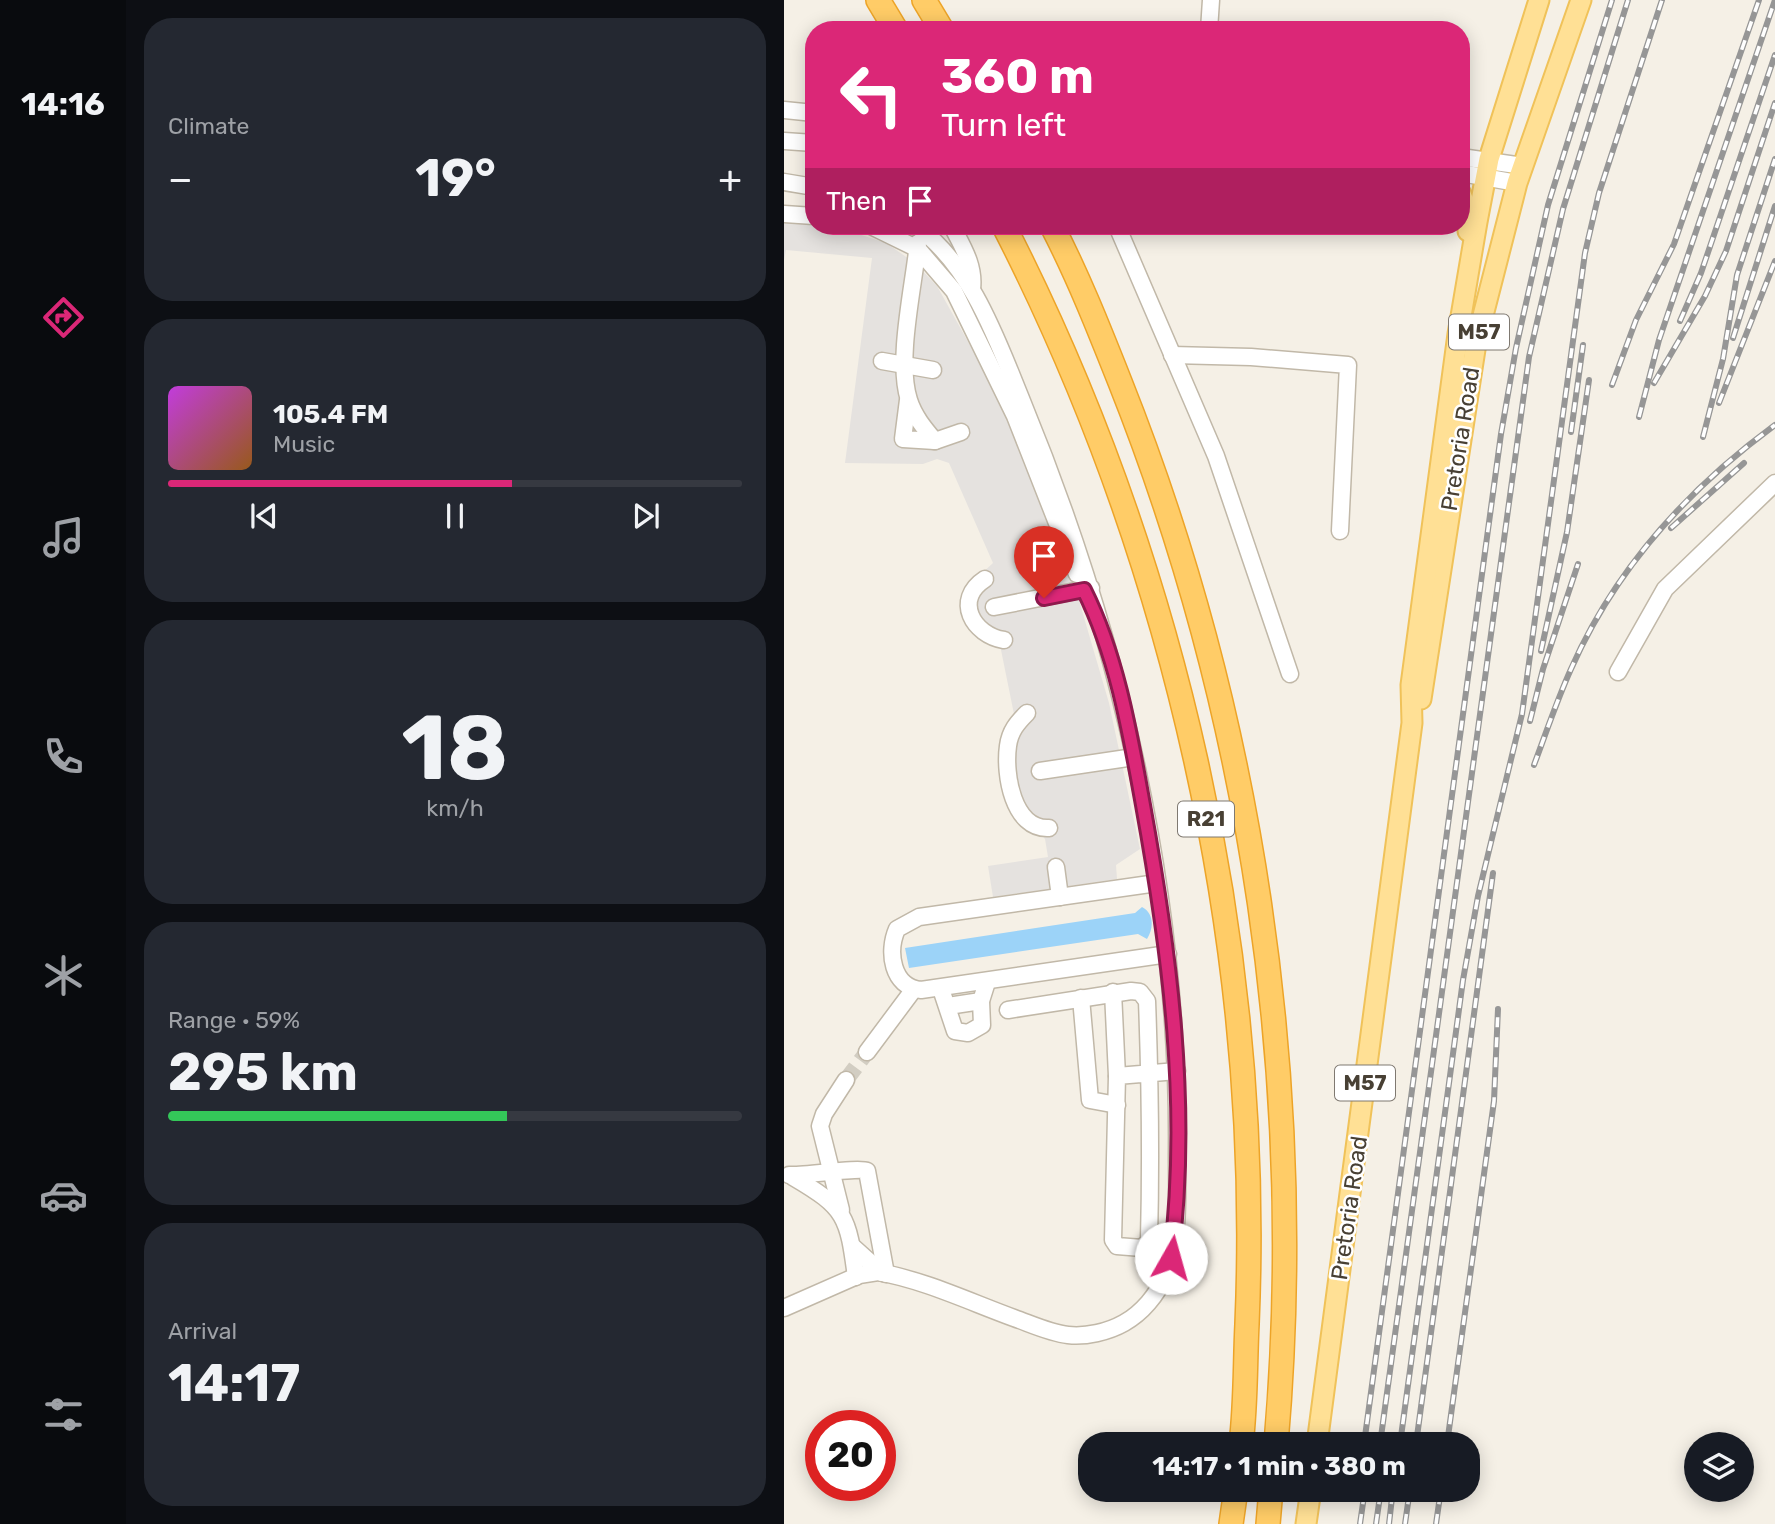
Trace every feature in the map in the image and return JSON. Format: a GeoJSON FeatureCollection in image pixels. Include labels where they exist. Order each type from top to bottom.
{"type":"FeatureCollection","features":[{"type":"Feature","properties":{"kind":"highway"},"geometry":{"type":"LineString","coordinates":[[878,0],[891,21]]}},
{"type":"Feature","properties":{"kind":"highway"},"geometry":{"type":"LineString","coordinates":[[925,0],[937,21]]}},
{"type":"Feature","properties":{"kind":"highway","name":"R21"},"geometry":{"type":"LineString","coordinates":[[1008,235],[1086,404],[1140,557],[1187,726],[1214,858],[1242,1066],[1248,1185],[1249,1268],[1242,1432]]}},
{"type":"Feature","properties":{"kind":"highway","name":"R21"},"geometry":{"type":"LineString","coordinates":[[1056,235],[1098,328],[1149,454],[1189,578],[1247,823],[1265,942],[1279,1090],[1284,1227],[1276,1432]]}},
{"type":"Feature","properties":{"kind":"highway"},"geometry":{"type":"LineString","coordinates":[[1231,1524],[1234,1502]]}},
{"type":"Feature","properties":{"kind":"highway"},"geometry":{"type":"LineString","coordinates":[[1268,1524],[1270,1502]]}},
{"type":"Feature","properties":{"kind":"main road","name":"Pretoria Road"},"geometry":{"type":"LineString","coordinates":[[1319,1432],[1412,723],[1411,685],[1468,271],[1487,167],[1539,0]]}},
{"type":"Feature","properties":{"kind":"main road","name":"Pretoria Road"},"geometry":{"type":"LineString","coordinates":[[1412,723],[1424,688],[1474,354],[1520,175],[1581,0]]}},
{"type":"Feature","properties":{"kind":"main road"},"geometry":{"type":"LineString","coordinates":[[1468,235],[1468,271]]}},
{"type":"Feature","properties":{"kind":"main road"},"geometry":{"type":"LineString","coordinates":[[1306,1524],[1309,1502]]}},
{"type":"Feature","properties":{"kind":"lane"},"geometry":{"type":"LineString","coordinates":[[1210,21],[1211,0]]}},
{"type":"Feature","properties":{"kind":"lane"},"geometry":{"type":"LineString","coordinates":[[784,110],[805,112]]}},
{"type":"Feature","properties":{"kind":"lane"},"geometry":{"type":"LineString","coordinates":[[784,141],[805,142]]}},
{"type":"Feature","properties":{"kind":"lane"},"geometry":{"type":"LineString","coordinates":[[1470,160],[1520,175]]}},
{"type":"Feature","properties":{"kind":"lane"},"geometry":{"type":"LineString","coordinates":[[1470,171],[1487,167]]}},
{"type":"Feature","properties":{"kind":"lane"},"geometry":{"type":"LineString","coordinates":[[784,183],[805,186]]}},
{"type":"Feature","properties":{"kind":"lane"},"geometry":{"type":"LineString","coordinates":[[784,214],[805,215]]}},
{"type":"Feature","properties":{"kind":"lane"},"geometry":{"type":"LineString","coordinates":[[889,235],[918,249],[954,290],[996,373],[1087,589]]}},
{"type":"Feature","properties":{"kind":"lane"},"geometry":{"type":"LineString","coordinates":[[918,235],[904,363],[908,398],[903,439],[935,440],[961,432]]}},
{"type":"Feature","properties":{"kind":"lane"},"geometry":{"type":"LineString","coordinates":[[852,1246],[884,1273],[1069,1335],[1101,1332],[1131,1318],[1157,1293],[1171,1258],[1177,1210],[1177,1071],[1168,954],[1134,757],[1096,615],[1031,423],[972,292],[940,246],[927,235]]}},
{"type":"Feature","properties":{"kind":"lane"},"geometry":{"type":"LineString","coordinates":[[957,235],[974,277],[972,292]]}},
{"type":"Feature","properties":{"kind":"lane"},"geometry":{"type":"LineString","coordinates":[[1121,235],[1216,456],[1290,674]]}},
{"type":"Feature","properties":{"kind":"lane"},"geometry":{"type":"LineString","coordinates":[[1172,355],[1251,357],[1348,365],[1340,531]]}},
{"type":"Feature","properties":{"kind":"lane"},"geometry":{"type":"LineString","coordinates":[[882,361],[933,370]]}},
{"type":"Feature","properties":{"kind":"lane"},"geometry":{"type":"LineString","coordinates":[[908,398],[918,421],[935,440]]}},
{"type":"Feature","properties":{"kind":"lane"},"geometry":{"type":"LineString","coordinates":[[1618,672],[1665,589],[1775,483]]}},
{"type":"Feature","properties":{"kind":"lane"},"geometry":{"type":"LineString","coordinates":[[985,579],[972,591],[967,604],[969,614],[984,633],[1004,640]]}},
{"type":"Feature","properties":{"kind":"lane"},"geometry":{"type":"LineString","coordinates":[[994,607],[1087,589]]}},
{"type":"Feature","properties":{"kind":"lane"},"geometry":{"type":"LineString","coordinates":[[1027,713],[1014,726],[1008,745],[1012,788],[1017,808],[1025,819],[1037,828],[1049,828]]}},
{"type":"Feature","properties":{"kind":"lane"},"geometry":{"type":"LineString","coordinates":[[1040,771],[1134,757]]}},
{"type":"Feature","properties":{"kind":"lane"},"geometry":{"type":"LineString","coordinates":[[1056,867],[1060,897]]}},
{"type":"Feature","properties":{"kind":"lane"},"geometry":{"type":"LineString","coordinates":[[1157,883],[919,917],[901,925],[892,943],[892,960],[899,978],[914,989],[941,989],[1168,954]]}},
{"type":"Feature","properties":{"kind":"lane"},"geometry":{"type":"LineString","coordinates":[[941,989],[954,1031],[968,1033],[982,1024],[981,1000],[987,982]]}},
{"type":"Feature","properties":{"kind":"lane"},"geometry":{"type":"LineString","coordinates":[[867,1052],[914,989]]}},
{"type":"Feature","properties":{"kind":"lane"},"geometry":{"type":"LineString","coordinates":[[1008,1010],[1113,992],[1140,992],[1147,1000],[1150,1073],[1149,1241],[1142,1248],[1117,1246],[1113,1240],[1117,1076],[1113,992]]}},
{"type":"Feature","properties":{"kind":"lane"},"geometry":{"type":"LineString","coordinates":[[1081,998],[1090,1100],[1117,1105]]}},
{"type":"Feature","properties":{"kind":"lane"},"geometry":{"type":"LineString","coordinates":[[948,1006],[981,1000]]}},
{"type":"Feature","properties":{"kind":"lane"},"geometry":{"type":"LineString","coordinates":[[1117,1076],[1177,1071]]}},
{"type":"Feature","properties":{"kind":"lane"},"geometry":{"type":"LineString","coordinates":[[846,1080],[824,1114],[820,1126],[852,1246],[856,1276]]}},
{"type":"Feature","properties":{"kind":"lane"},"geometry":{"type":"LineString","coordinates":[[786,1173],[831,1173],[857,1168],[867,1171],[884,1273]]}},
{"type":"Feature","properties":{"kind":"lane"},"geometry":{"type":"LineString","coordinates":[[786,1173],[813,1188],[841,1210]]}},
{"type":"Feature","properties":{"kind":"lane"},"geometry":{"type":"LineString","coordinates":[[784,1308],[856,1276],[884,1273]]}},
{"type":"Feature","properties":{"kind":"shaded area"},"geometry":{"type":"Polygon","coordinates":[[[784,220],[805,223],[805,235],[861,235],[886,243],[915,263],[937,286],[1001,401],[1071,573],[1109,703],[1140,849],[1116,865],[1117,879],[993,897],[988,866],[1048,857],[1045,839],[1016,807],[1009,750],[1016,724],[1000,645],[963,614],[978,577],[993,563],[949,463],[937,459],[923,464],[845,463],[872,258],[786,250],[784,260],[784,220]]]}},
{"type":"Feature","properties":{"kind":"water"},"geometry":{"type":"Polygon","coordinates":[[[1142,907],[1149,913],[1152,921],[1147,939],[1138,934],[909,968],[905,948],[1135,913],[1142,907]]]}},
{"type":"Feature","properties":{"kind":"tunnel"},"geometry":{"type":"LineString","coordinates":[[846,1080],[867,1052]]}},
{"type":"Feature","properties":{"kind":"railway"},"geometry":{"type":"LineString","coordinates":[[1366,1432],[1501,434],[1516,348],[1548,205],[1612,0]]}},
{"type":"Feature","properties":{"kind":"railway"},"geometry":{"type":"LineString","coordinates":[[1382,1432],[1529,357],[1563,209],[1628,0]]}},
{"type":"Feature","properties":{"kind":"railway"},"geometry":{"type":"LineString","coordinates":[[1402,1432],[1463,980],[1478,896],[1522,714],[1585,253],[1599,193],[1662,0]]}},
{"type":"Feature","properties":{"kind":"railway"},"geometry":{"type":"LineString","coordinates":[[1612,385],[1636,320],[1674,244],[1759,0]]}},
{"type":"Feature","properties":{"kind":"railway"},"geometry":{"type":"LineString","coordinates":[[1639,417],[1659,340],[1775,0]]}},
{"type":"Feature","properties":{"kind":"railway"},"geometry":{"type":"LineString","coordinates":[[1680,321],[1701,273],[1775,55]]}},
{"type":"Feature","properties":{"kind":"railway"},"geometry":{"type":"LineString","coordinates":[[1654,383],[1705,296],[1726,251],[1775,103]]}},
{"type":"Feature","properties":{"kind":"railway"},"geometry":{"type":"LineString","coordinates":[[1703,437],[1723,359],[1737,275],[1775,159]]}},
{"type":"Feature","properties":{"kind":"railway"},"geometry":{"type":"LineString","coordinates":[[1733,338],[1775,206]]}},
{"type":"Feature","properties":{"kind":"railway"},"geometry":{"type":"LineString","coordinates":[[1719,403],[1775,261]]}},
{"type":"Feature","properties":{"kind":"railway"},"geometry":{"type":"LineString","coordinates":[[1571,432],[1583,345]]}},
{"type":"Feature","properties":{"kind":"railway"},"geometry":{"type":"LineString","coordinates":[[1541,651],[1567,532],[1589,380]]}},
{"type":"Feature","properties":{"kind":"railway"},"geometry":{"type":"LineString","coordinates":[[1534,765],[1566,681],[1589,632],[1632,565],[1684,504],[1713,476],[1775,425]]}},
{"type":"Feature","properties":{"kind":"railway"},"geometry":{"type":"LineString","coordinates":[[1671,528],[1744,463]]}},
{"type":"Feature","properties":{"kind":"railway"},"geometry":{"type":"LineString","coordinates":[[1530,721],[1543,669],[1578,564]]}},
{"type":"Feature","properties":{"kind":"railway"},"geometry":{"type":"LineString","coordinates":[[1418,1432],[1493,873]]}},
{"type":"Feature","properties":{"kind":"railway"},"geometry":{"type":"LineString","coordinates":[[1449,1432],[1494,1101],[1498,1009]]}},
{"type":"Feature","properties":{"kind":"railway"},"geometry":{"type":"LineString","coordinates":[[1360,1524],[1363,1502]]}},
{"type":"Feature","properties":{"kind":"railway"},"geometry":{"type":"LineString","coordinates":[[1376,1524],[1379,1502]]}},
{"type":"Feature","properties":{"kind":"railway"},"geometry":{"type":"LineString","coordinates":[[1389,1524],[1392,1502]]}},
{"type":"Feature","properties":{"kind":"railway"},"geometry":{"type":"LineString","coordinates":[[1405,1524],[1408,1502]]}},
{"type":"Feature","properties":{"kind":"railway"},"geometry":{"type":"LineString","coordinates":[[1436,1524],[1439,1502]]}},
{"type":"Feature","properties":{"kind":"route"},"geometry":{"type":"LineString","coordinates":[[1044,598],[1084,590],[1096,615],[1111,663],[1134,757],[1168,954],[1178,1087],[1177,1210],[1171,1258]]}}]}
